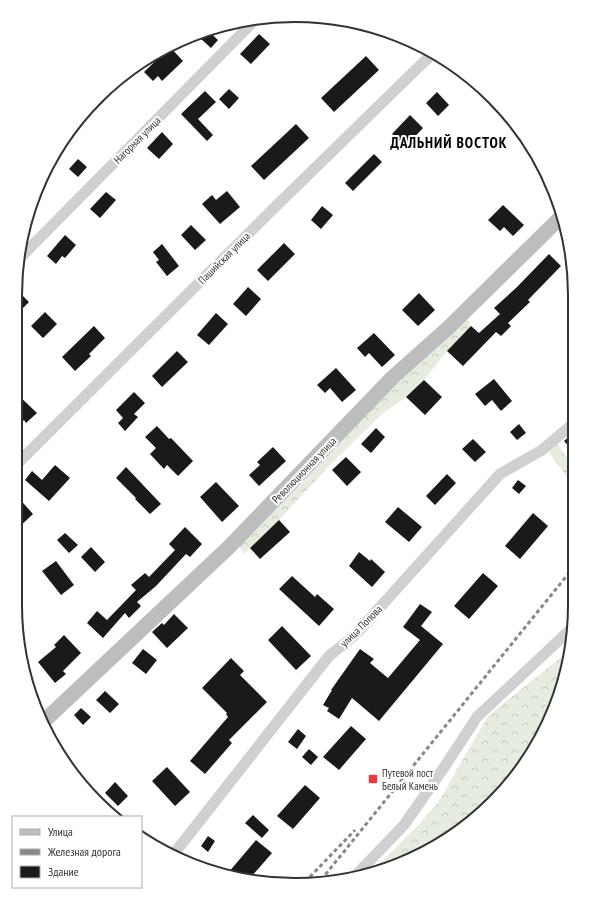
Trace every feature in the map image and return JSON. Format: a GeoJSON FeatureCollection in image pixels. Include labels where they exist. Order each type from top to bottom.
{"type":"FeatureCollection","features":[{"type":"Feature","properties":{"kind":"street","name":"Нагорная улица"},"geometry":{"type":"LineString","coordinates":[[25,253],[249,26]]}},
{"type":"Feature","properties":{"kind":"street","name":"Пашийская улица"},"geometry":{"type":"LineString","coordinates":[[22,459],[271,211],[429,57]]}},
{"type":"Feature","properties":{"kind":"street","name":"Революционная улица"},"geometry":{"type":"LineString","coordinates":[[47,718],[228,548],[393,377],[448,328],[558,220]]}},
{"type":"Feature","properties":{"kind":"street","name":"улица Попова"},"geometry":{"type":"LineString","coordinates":[[176,851],[329,656],[355,635],[500,474],[542,450],[568,428]]}},
{"type":"Feature","properties":{"kind":"street"},"geometry":{"type":"LineString","coordinates":[[361,870],[404,825],[477,717],[566,633]]}},
{"type":"Feature","properties":{"kind":"green space"},"geometry":{"type":"Polygon","coordinates":[[[466,317],[471,326],[447,351],[424,380],[406,397],[382,414],[330,465],[279,520],[244,554],[238,545],[394,385],[466,317]]]}},
{"type":"Feature","properties":{"kind":"green space"},"geometry":{"type":"Polygon","coordinates":[[[557,444],[568,458],[568,478],[550,454],[551,448],[557,444]]]}},
{"type":"Feature","properties":{"kind":"green space"},"geometry":{"type":"Polygon","coordinates":[[[563,655],[554,693],[540,726],[522,757],[500,785],[475,810],[447,832],[416,850],[378,865],[422,821],[439,801],[488,716],[563,655]]]}},
{"type":"Feature","properties":{"kind":"building"},"geometry":{"type":"Polygon","coordinates":[[[259,34],[270,44],[251,64],[240,54],[259,34]]]}},
{"type":"Feature","properties":{"kind":"building"},"geometry":{"type":"Polygon","coordinates":[[[212,35],[218,40],[211,48],[201,39],[212,35]]]}},
{"type":"Feature","properties":{"kind":"building"},"geometry":{"type":"Polygon","coordinates":[[[173,50],[183,61],[162,81],[158,76],[153,81],[144,72],[155,61],[173,50]]]}},
{"type":"Feature","properties":{"kind":"building"},"geometry":{"type":"Polygon","coordinates":[[[366,56],[379,70],[334,112],[321,98],[366,56]]]}},
{"type":"Feature","properties":{"kind":"building"},"geometry":{"type":"Polygon","coordinates":[[[229,89],[239,98],[229,109],[219,99],[229,89]]]}},
{"type":"Feature","properties":{"kind":"building"},"geometry":{"type":"Polygon","coordinates":[[[205,91],[216,102],[198,119],[213,135],[207,141],[181,114],[205,91]]]}},
{"type":"Feature","properties":{"kind":"building"},"geometry":{"type":"Polygon","coordinates":[[[437,92],[449,105],[438,116],[426,103],[437,92]]]}},
{"type":"Feature","properties":{"kind":"building"},"geometry":{"type":"Polygon","coordinates":[[[410,115],[423,128],[406,146],[392,134],[410,115]]]}},
{"type":"Feature","properties":{"kind":"building"},"geometry":{"type":"Polygon","coordinates":[[[296,124],[309,138],[264,180],[251,166],[296,124]]]}},
{"type":"Feature","properties":{"kind":"building"},"geometry":{"type":"Polygon","coordinates":[[[162,132],[173,144],[159,159],[147,148],[162,132]]]}},
{"type":"Feature","properties":{"kind":"building"},"geometry":{"type":"Polygon","coordinates":[[[374,154],[382,162],[353,191],[345,183],[374,154]]]}},
{"type":"Feature","properties":{"kind":"building"},"geometry":{"type":"Polygon","coordinates":[[[78,159],[87,167],[78,177],[69,169],[78,159]]]}},
{"type":"Feature","properties":{"kind":"building"},"geometry":{"type":"Polygon","coordinates":[[[227,191],[240,207],[220,224],[202,204],[212,195],[216,200],[227,191]]]}},
{"type":"Feature","properties":{"kind":"building"},"geometry":{"type":"Polygon","coordinates":[[[106,192],[116,200],[100,218],[90,209],[106,192]]]}},
{"type":"Feature","properties":{"kind":"building"},"geometry":{"type":"Polygon","coordinates":[[[503,205],[524,225],[513,236],[504,227],[500,231],[488,220],[503,205]]]}},
{"type":"Feature","properties":{"kind":"building"},"geometry":{"type":"Polygon","coordinates":[[[322,206],[333,215],[321,229],[311,220],[322,206]]]}},
{"type":"Feature","properties":{"kind":"building"},"geometry":{"type":"Polygon","coordinates":[[[191,225],[206,240],[195,250],[181,235],[191,225]]]}},
{"type":"Feature","properties":{"kind":"building"},"geometry":{"type":"Polygon","coordinates":[[[65,235],[76,245],[65,258],[62,256],[56,264],[47,256],[65,235]]]}},
{"type":"Feature","properties":{"kind":"building"},"geometry":{"type":"Polygon","coordinates":[[[284,243],[295,254],[268,281],[257,270],[284,243]]]}},
{"type":"Feature","properties":{"kind":"building"},"geometry":{"type":"Polygon","coordinates":[[[162,244],[179,266],[167,276],[156,262],[159,260],[153,252],[162,244]]]}},
{"type":"Feature","properties":{"kind":"building"},"geometry":{"type":"Polygon","coordinates":[[[549,254],[561,266],[528,300],[530,302],[508,323],[511,326],[501,336],[496,332],[463,366],[447,351],[471,326],[479,333],[500,314],[494,308],[549,254]]]}},
{"type":"Feature","properties":{"kind":"building"},"geometry":{"type":"Polygon","coordinates":[[[248,287],[261,299],[246,316],[233,304],[248,287]]]}},
{"type":"Feature","properties":{"kind":"building"},"geometry":{"type":"Polygon","coordinates":[[[419,293],[435,310],[418,326],[402,310],[419,293]]]}},
{"type":"Feature","properties":{"kind":"building"},"geometry":{"type":"Polygon","coordinates":[[[22,295],[29,302],[22,309],[22,295]]]}},
{"type":"Feature","properties":{"kind":"building"},"geometry":{"type":"Polygon","coordinates":[[[45,312],[57,324],[43,338],[31,326],[45,312]]]}},
{"type":"Feature","properties":{"kind":"building"},"geometry":{"type":"Polygon","coordinates":[[[216,313],[228,324],[209,345],[197,335],[216,313]]]}},
{"type":"Feature","properties":{"kind":"building"},"geometry":{"type":"Polygon","coordinates":[[[94,326],[105,338],[89,354],[91,356],[75,371],[62,357],[94,326]]]}},
{"type":"Feature","properties":{"kind":"building"},"geometry":{"type":"Polygon","coordinates":[[[374,333],[395,355],[382,367],[369,353],[365,357],[357,348],[374,333]]]}},
{"type":"Feature","properties":{"kind":"building"},"geometry":{"type":"Polygon","coordinates":[[[177,351],[188,362],[162,387],[152,376],[177,351]]]}},
{"type":"Feature","properties":{"kind":"building"},"geometry":{"type":"Polygon","coordinates":[[[336,368],[356,390],[342,402],[330,388],[325,393],[317,385],[336,368]]]}},
{"type":"Feature","properties":{"kind":"building"},"geometry":{"type":"Polygon","coordinates":[[[494,379],[512,401],[501,411],[492,400],[485,406],[475,394],[494,379]]]}},
{"type":"Feature","properties":{"kind":"building"},"geometry":{"type":"Polygon","coordinates":[[[424,380],[442,397],[425,415],[406,397],[424,380]]]}},
{"type":"Feature","properties":{"kind":"building"},"geometry":{"type":"Polygon","coordinates":[[[134,392],[145,403],[134,414],[138,417],[125,431],[118,423],[123,418],[116,410],[134,392]]]}},
{"type":"Feature","properties":{"kind":"building"},"geometry":{"type":"Polygon","coordinates":[[[22,399],[37,413],[26,423],[24,420],[22,422],[22,399]]]}},
{"type":"Feature","properties":{"kind":"building"},"geometry":{"type":"Polygon","coordinates":[[[519,424],[526,433],[517,440],[510,432],[519,424]]]}},
{"type":"Feature","properties":{"kind":"building"},"geometry":{"type":"Polygon","coordinates":[[[157,426],[193,461],[178,476],[167,465],[164,469],[150,454],[156,448],[145,437],[157,426]]]}},
{"type":"Feature","properties":{"kind":"building"},"geometry":{"type":"Polygon","coordinates":[[[376,428],[385,437],[371,453],[361,444],[376,428]]]}},
{"type":"Feature","properties":{"kind":"building"},"geometry":{"type":"Polygon","coordinates":[[[568,437],[568,445],[564,441],[568,437]]]}},
{"type":"Feature","properties":{"kind":"building"},"geometry":{"type":"Polygon","coordinates":[[[473,439],[486,452],[475,462],[462,449],[473,439]]]}},
{"type":"Feature","properties":{"kind":"building"},"geometry":{"type":"Polygon","coordinates":[[[273,447],[286,461],[259,486],[249,475],[260,465],[257,462],[273,447]]]}},
{"type":"Feature","properties":{"kind":"building"},"geometry":{"type":"Polygon","coordinates":[[[346,457],[361,472],[347,486],[332,470],[346,457]]]}},
{"type":"Feature","properties":{"kind":"building"},"geometry":{"type":"Polygon","coordinates":[[[55,465],[70,478],[49,501],[25,480],[32,471],[42,480],[55,465]]]}},
{"type":"Feature","properties":{"kind":"building"},"geometry":{"type":"Polygon","coordinates":[[[126,467],[161,504],[150,514],[116,478],[126,467]]]}},
{"type":"Feature","properties":{"kind":"building"},"geometry":{"type":"Polygon","coordinates":[[[447,474],[456,483],[435,505],[426,496],[447,474]]]}},
{"type":"Feature","properties":{"kind":"building"},"geometry":{"type":"Polygon","coordinates":[[[518,480],[526,486],[519,494],[512,488],[518,480]]]}},
{"type":"Feature","properties":{"kind":"building"},"geometry":{"type":"Polygon","coordinates":[[[216,482],[239,506],[222,522],[200,497],[216,482]]]}},
{"type":"Feature","properties":{"kind":"building"},"geometry":{"type":"Polygon","coordinates":[[[22,502],[33,514],[22,524],[22,502]]]}},
{"type":"Feature","properties":{"kind":"building"},"geometry":{"type":"Polygon","coordinates":[[[398,507],[422,527],[409,542],[385,522],[398,507]]]}},
{"type":"Feature","properties":{"kind":"building"},"geometry":{"type":"Polygon","coordinates":[[[533,513],[548,526],[520,559],[505,546],[533,513]]]}},
{"type":"Feature","properties":{"kind":"building"},"geometry":{"type":"Polygon","coordinates":[[[279,520],[290,532],[260,559],[250,548],[279,520]]]}},
{"type":"Feature","properties":{"kind":"building"},"geometry":{"type":"Polygon","coordinates":[[[185,527],[202,544],[190,557],[186,554],[156,586],[137,602],[141,606],[129,618],[125,613],[103,638],[87,623],[97,611],[107,620],[136,590],[131,585],[145,573],[149,577],[175,550],[169,544],[185,527]]]}},
{"type":"Feature","properties":{"kind":"building"},"geometry":{"type":"Polygon","coordinates":[[[65,533],[78,545],[69,553],[57,540],[65,533]]]}},
{"type":"Feature","properties":{"kind":"building"},"geometry":{"type":"Polygon","coordinates":[[[91,547],[105,562],[95,572],[81,557],[91,547]]]}},
{"type":"Feature","properties":{"kind":"building"},"geometry":{"type":"Polygon","coordinates":[[[359,552],[370,561],[371,559],[385,572],[372,587],[349,566],[359,552]]]}},
{"type":"Feature","properties":{"kind":"building"},"geometry":{"type":"Polygon","coordinates":[[[56,561],[74,585],[61,595],[42,571],[56,561]]]}},
{"type":"Feature","properties":{"kind":"building"},"geometry":{"type":"Polygon","coordinates":[[[483,573],[498,586],[469,619],[454,606],[483,573]]]}},
{"type":"Feature","properties":{"kind":"building"},"geometry":{"type":"Polygon","coordinates":[[[292,576],[315,597],[317,594],[334,609],[319,626],[279,589],[292,576]]]}},
{"type":"Feature","properties":{"kind":"building"},"geometry":{"type":"Polygon","coordinates":[[[420,604],[432,612],[421,626],[443,644],[379,721],[352,698],[339,719],[327,711],[329,708],[323,705],[331,690],[360,649],[374,659],[370,663],[388,678],[420,640],[403,627],[420,604]]]}},
{"type":"Feature","properties":{"kind":"building"},"geometry":{"type":"Polygon","coordinates":[[[174,614],[188,628],[167,648],[152,632],[162,623],[164,625],[174,614]]]}},
{"type":"Feature","properties":{"kind":"building"},"geometry":{"type":"Polygon","coordinates":[[[282,626],[311,656],[296,670],[268,640],[282,626]]]}},
{"type":"Feature","properties":{"kind":"building"},"geometry":{"type":"Polygon","coordinates":[[[64,635],[81,653],[63,671],[66,674],[55,683],[38,662],[56,647],[54,645],[64,635]]]}},
{"type":"Feature","properties":{"kind":"building"},"geometry":{"type":"Polygon","coordinates":[[[143,649],[157,660],[146,674],[132,663],[143,649]]]}},
{"type":"Feature","properties":{"kind":"building"},"geometry":{"type":"Polygon","coordinates":[[[231,658],[244,671],[240,675],[267,702],[229,740],[232,743],[205,774],[190,761],[228,717],[226,714],[227,713],[202,688],[231,658]]]}},
{"type":"Feature","properties":{"kind":"building"},"geometry":{"type":"Polygon","coordinates":[[[105,691],[119,704],[110,713],[96,700],[105,691]]]}},
{"type":"Feature","properties":{"kind":"building"},"geometry":{"type":"Polygon","coordinates":[[[81,708],[91,717],[83,725],[74,715],[81,708]]]}},
{"type":"Feature","properties":{"kind":"building"},"geometry":{"type":"Polygon","coordinates":[[[351,726],[366,739],[339,770],[323,757],[351,726]]]}},
{"type":"Feature","properties":{"kind":"building"},"geometry":{"type":"Polygon","coordinates":[[[298,729],[306,736],[297,749],[288,742],[298,729]]]}},
{"type":"Feature","properties":{"kind":"building"},"geometry":{"type":"Polygon","coordinates":[[[309,749],[318,757],[311,765],[302,757],[309,749]]]}},
{"type":"Feature","properties":{"kind":"building"},"geometry":{"type":"Polygon","coordinates":[[[167,767],[190,792],[175,806],[152,781],[167,767]]]}},
{"type":"Feature","properties":{"kind":"building"},"geometry":{"type":"Polygon","coordinates":[[[115,782],[128,796],[118,806],[105,793],[115,782]]]}},
{"type":"Feature","properties":{"kind":"building"},"geometry":{"type":"Polygon","coordinates":[[[305,785],[320,798],[293,829],[277,816],[305,785]]]}},
{"type":"Feature","properties":{"kind":"building"},"geometry":{"type":"Polygon","coordinates":[[[253,815],[269,830],[262,838],[245,823],[253,815]]]}},
{"type":"Feature","properties":{"kind":"building"},"geometry":{"type":"Polygon","coordinates":[[[208,836],[215,841],[208,852],[201,846],[208,836]]]}},
{"type":"Feature","properties":{"kind":"building"},"geometry":{"type":"Polygon","coordinates":[[[256,840],[272,853],[253,875],[230,870],[256,840]]]}},
{"type":"Feature","properties":{"kind":"railway"},"geometry":{"type":"LineString","coordinates":[[324,876],[568,574]]}},
{"type":"Feature","properties":{"kind":"railway"},"geometry":{"type":"LineString","coordinates":[[310,877],[355,830]]}},
{"type":"Feature","properties":{"kind":"place","name":"Путевой пост Белый Камень"},"geometry":{"type":"Point","coordinates":[373,779]}},
{"type":"Feature","properties":{"kind":"district","name":"ДАЛЬНИЙ ВОСТОК"},"geometry":{"type":"Point","coordinates":[449,143]}}]}
